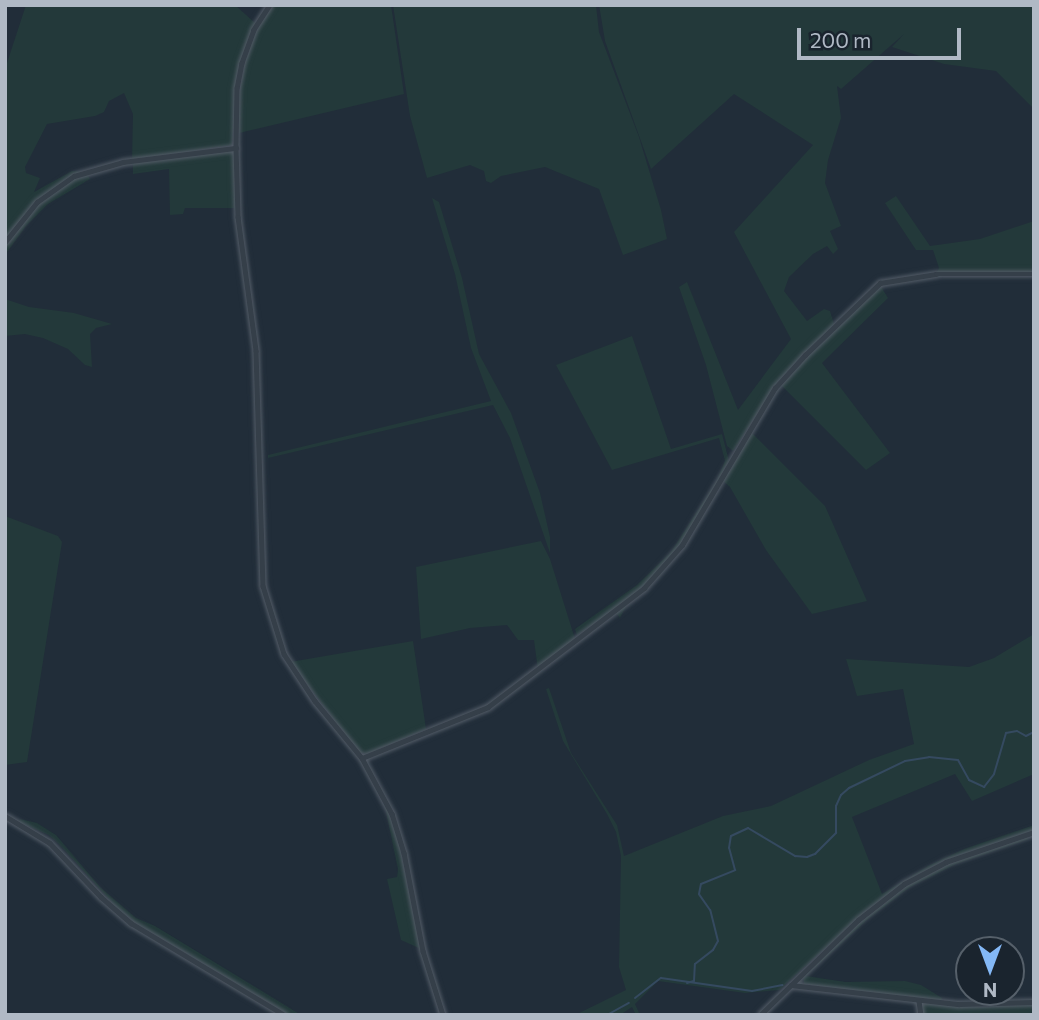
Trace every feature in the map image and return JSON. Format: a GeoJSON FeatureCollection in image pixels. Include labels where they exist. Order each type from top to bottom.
{"type":"FeatureCollection","features":[{"type":"Feature","properties":{"kind":"street"},"geometry":{"type":"LineString","coordinates":[[270,5],[254,30],[242,63],[236,148],[238,217],[256,351],[263,586],[284,653],[315,701],[362,758],[382,793],[398,832],[423,951],[443,1015]]}},
{"type":"Feature","properties":{"kind":"street"},"geometry":{"type":"LineString","coordinates":[[5,242],[37,202],[74,176],[123,162],[236,148]]}},
{"type":"Feature","properties":{"kind":"street"},"geometry":{"type":"LineString","coordinates":[[362,758],[488,707],[655,579],[682,545],[775,388],[805,355],[880,283],[936,274],[1034,274]]}},
{"type":"Feature","properties":{"kind":"street"},"geometry":{"type":"LineString","coordinates":[[5,816],[50,843],[111,907],[131,923],[285,1015]]}},
{"type":"Feature","properties":{"kind":"street"},"geometry":{"type":"LineString","coordinates":[[760,1015],[858,920],[904,884],[946,862],[1034,832]]}},
{"type":"Feature","properties":{"kind":"street"},"geometry":{"type":"LineString","coordinates":[[790,985],[919,1001],[983,1005],[1034,1002]]}},
{"type":"Feature","properties":{"kind":"street"},"geometry":{"type":"LineString","coordinates":[[919,1001],[921,1015]]}},
{"type":"Feature","properties":{"kind":"green space"},"geometry":{"type":"Polygon","coordinates":[[[26,5],[235,5],[255,23],[238,71],[232,145],[132,160],[133,114],[124,93],[109,101],[104,112],[95,116],[47,124],[25,167],[26,173],[40,178],[34,192],[72,171],[86,172],[90,179],[48,204],[26,226],[5,255],[5,69],[26,5]]]}},
{"type":"Feature","properties":{"kind":"green space"},"geometry":{"type":"Polygon","coordinates":[[[274,5],[391,5],[404,94],[239,133],[239,95],[248,49],[260,24],[274,5]]]}},
{"type":"Feature","properties":{"kind":"green space"},"geometry":{"type":"Polygon","coordinates":[[[393,5],[596,5],[599,32],[639,137],[667,239],[623,255],[599,189],[545,167],[501,176],[491,183],[486,181],[484,171],[470,165],[427,178],[410,116],[393,5]]]}},
{"type":"Feature","properties":{"kind":"green space"},"geometry":{"type":"Polygon","coordinates":[[[599,5],[1034,5],[1034,109],[996,71],[944,64],[892,47],[904,34],[841,89],[837,86],[841,118],[828,160],[825,183],[841,226],[830,231],[838,249],[833,254],[827,246],[813,254],[789,277],[784,291],[807,321],[824,309],[830,311],[834,324],[774,388],[733,451],[727,446],[706,365],[679,287],[687,282],[738,410],[791,339],[734,232],[813,145],[734,94],[651,169],[605,41],[599,5]]]}},
{"type":"Feature","properties":{"kind":"green space"},"geometry":{"type":"Polygon","coordinates":[[[231,151],[235,153],[236,208],[185,208],[183,214],[170,215],[169,169],[133,174],[133,163],[231,151]]]}},
{"type":"Feature","properties":{"kind":"green space"},"geometry":{"type":"Polygon","coordinates":[[[896,196],[930,246],[980,239],[1034,221],[1034,273],[937,272],[939,268],[933,250],[916,250],[885,203],[896,196]]]}},
{"type":"Feature","properties":{"kind":"green space"},"geometry":{"type":"Polygon","coordinates":[[[432,198],[439,202],[462,278],[479,354],[511,413],[540,493],[550,537],[550,553],[510,438],[493,405],[268,458],[268,455],[491,401],[471,348],[455,274],[432,198]]]}},
{"type":"Feature","properties":{"kind":"green space"},"geometry":{"type":"Polygon","coordinates":[[[880,285],[888,298],[822,363],[890,453],[866,470],[780,384],[880,285]]]}},
{"type":"Feature","properties":{"kind":"green space"},"geometry":{"type":"Polygon","coordinates":[[[5,299],[29,307],[74,313],[112,324],[96,328],[90,334],[92,367],[85,365],[68,349],[43,338],[25,334],[5,336],[5,299]]]}},
{"type":"Feature","properties":{"kind":"green space"},"geometry":{"type":"Polygon","coordinates":[[[632,336],[671,449],[722,434],[729,461],[679,547],[658,573],[630,598],[620,618],[614,610],[577,635],[575,629],[637,585],[671,552],[716,482],[725,461],[719,438],[612,470],[556,365],[632,336]]]}},
{"type":"Feature","properties":{"kind":"green space"},"geometry":{"type":"Polygon","coordinates":[[[750,431],[825,506],[867,601],[812,614],[766,550],[730,487],[722,480],[750,431]]]}},
{"type":"Feature","properties":{"kind":"green space"},"geometry":{"type":"Polygon","coordinates":[[[5,516],[58,536],[62,542],[27,762],[5,765],[5,516]]]}},
{"type":"Feature","properties":{"kind":"green space"},"geometry":{"type":"Polygon","coordinates":[[[541,541],[550,559],[575,639],[538,670],[534,640],[518,640],[507,625],[470,628],[421,639],[416,567],[541,541]]]}},
{"type":"Feature","properties":{"kind":"green space"},"geometry":{"type":"Polygon","coordinates":[[[1034,634],[1034,774],[972,801],[955,774],[852,817],[882,894],[928,866],[964,849],[1034,825],[1034,830],[945,860],[903,882],[779,990],[745,993],[658,981],[635,1004],[640,1015],[636,1015],[632,1007],[620,1015],[575,1015],[626,990],[619,967],[621,856],[616,832],[607,814],[563,741],[546,689],[549,688],[571,753],[617,825],[624,856],[723,816],[771,806],[869,760],[914,744],[903,689],[857,696],[846,659],[969,667],[994,658],[1034,634]]]}},
{"type":"Feature","properties":{"kind":"green space"},"geometry":{"type":"Polygon","coordinates":[[[413,641],[426,729],[367,754],[359,752],[290,662],[413,641]]]}},
{"type":"Feature","properties":{"kind":"green space"},"geometry":{"type":"Polygon","coordinates":[[[384,802],[398,840],[420,947],[441,1015],[419,948],[401,940],[387,879],[397,877],[398,869],[384,802]]]}},
{"type":"Feature","properties":{"kind":"green space"},"geometry":{"type":"Polygon","coordinates":[[[20,819],[37,823],[56,835],[100,887],[136,918],[155,926],[301,1015],[290,1015],[136,923],[117,908],[49,835],[19,822],[20,819]]]}},
{"type":"Feature","properties":{"kind":"green space"},"geometry":{"type":"Polygon","coordinates":[[[1027,837],[1029,839],[956,864],[910,887],[868,919],[806,976],[846,982],[905,981],[921,985],[942,998],[941,1002],[804,984],[803,976],[860,922],[905,886],[947,864],[1027,837]]]}},
{"type":"Feature","properties":{"kind":"green space"},"geometry":{"type":"Polygon","coordinates":[[[920,1003],[980,1007],[1034,1004],[1034,1015],[922,1015],[920,1003]]]}},
{"type":"Feature","properties":{"kind":"waterway"},"geometry":{"type":"LineString","coordinates":[[687,983],[694,981],[695,964],[713,950],[718,941],[710,910],[699,894],[701,884],[735,870],[729,848],[731,836],[748,828],[795,856],[807,857],[815,854],[836,833],[836,806],[841,795],[849,788],[905,761],[929,757],[958,760],[969,780],[984,787],[994,774],[1006,733],[1017,731],[1026,736],[1034,732]]}},
{"type":"Feature","properties":{"kind":"waterway"},"geometry":{"type":"LineString","coordinates":[[635,998],[661,978],[752,991],[782,985]]}},
{"type":"Feature","properties":{"kind":"waterway"},"geometry":{"type":"LineString","coordinates":[[607,1015],[629,1003]]}}]}
